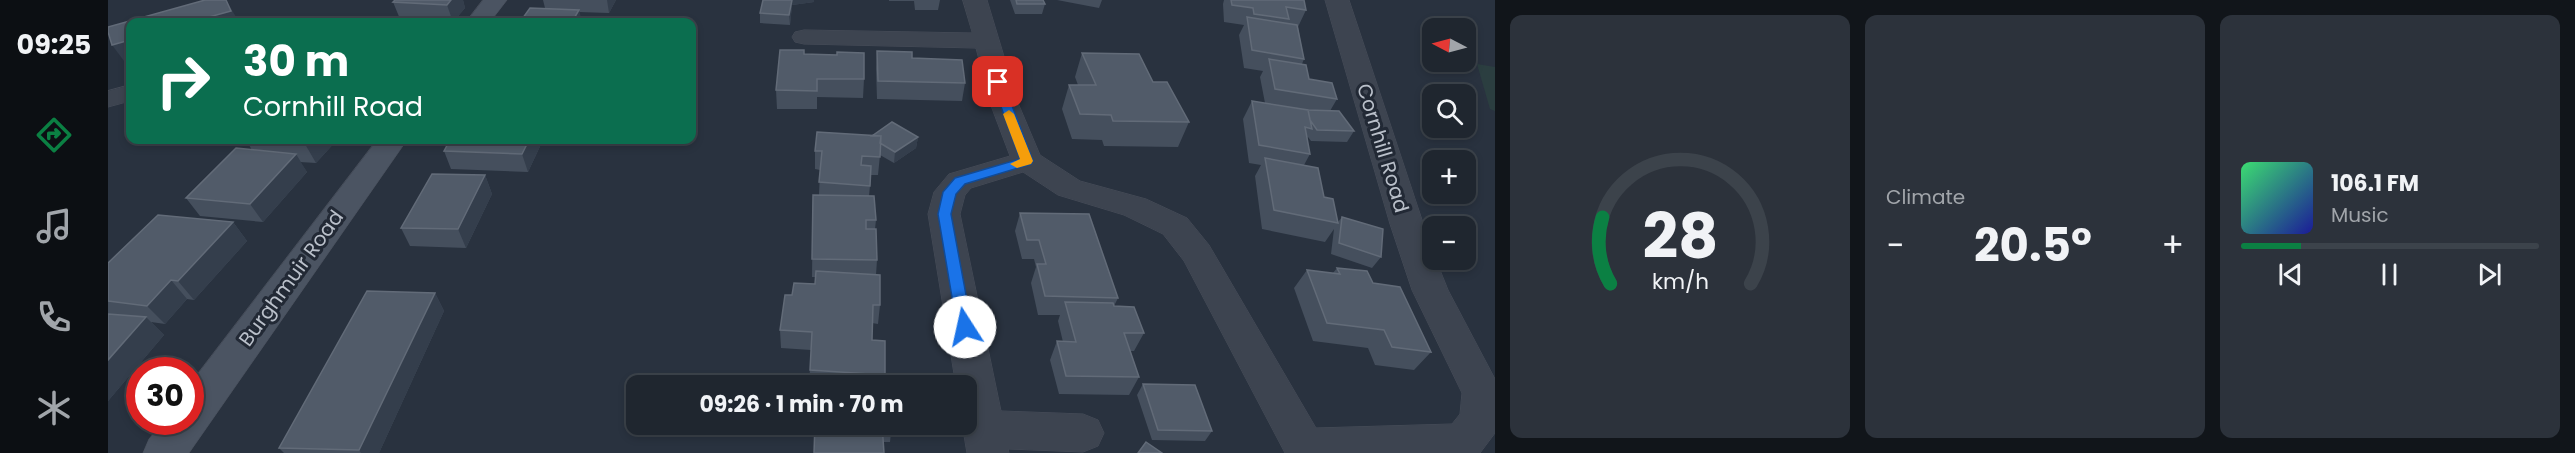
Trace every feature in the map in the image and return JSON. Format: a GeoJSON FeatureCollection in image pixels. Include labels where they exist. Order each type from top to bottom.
{"type":"FeatureCollection","features":[{"type":"Feature","properties":{"kind":"street"},"geometry":{"type":"LineString","coordinates":[[481,18],[495,0]]}},
{"type":"Feature","properties":{"kind":"street"},"geometry":{"type":"LineString","coordinates":[[975,0],[1004,103],[1027,161],[960,181],[950,192],[944,214],[985,441],[1083,433]]}},
{"type":"Feature","properties":{"kind":"street","name":"Cornhill Road"},"geometry":{"type":"LineString","coordinates":[[1027,161],[1069,188],[1135,207],[1175,226],[1197,254],[1306,451],[1462,443],[1480,421],[1482,393],[1430,290],[1405,222],[1337,0]]}},
{"type":"Feature","properties":{"kind":"street"},"geometry":{"type":"LineString","coordinates":[[804,37],[869,28],[985,41]]}},
{"type":"Feature","properties":{"kind":"street"},"geometry":{"type":"LineString","coordinates":[[108,99],[126,94]]}},
{"type":"Feature","properties":{"kind":"street","name":"Burghmuir Road"},"geometry":{"type":"LineString","coordinates":[[204,398],[389,144]]}},
{"type":"Feature","properties":{"kind":"street"},"geometry":{"type":"LineString","coordinates":[[164,453],[177,435]]}},
{"type":"Feature","properties":{"kind":"shaded area"},"geometry":{"type":"Polygon","coordinates":[[[1477,64],[1495,67],[1495,111],[1490,109],[1477,64]]]}},
{"type":"Feature","properties":{"kind":"building"},"geometry":{"type":"Polygon","coordinates":[[[205,0],[226,0],[231,11],[206,18],[140,18],[205,0]]]}},
{"type":"Feature","properties":{"kind":"building"},"geometry":{"type":"Polygon","coordinates":[[[395,0],[451,0],[447,5],[393,2],[395,0]]]}},
{"type":"Feature","properties":{"kind":"building"},"geometry":{"type":"Polygon","coordinates":[[[763,0],[792,0],[789,15],[760,13],[763,0]]]}},
{"type":"Feature","properties":{"kind":"building"},"geometry":{"type":"Polygon","coordinates":[[[1016,0],[1043,0],[1045,4],[1017,4],[1016,0]]]}},
{"type":"Feature","properties":{"kind":"building"},"geometry":{"type":"Polygon","coordinates":[[[1231,0],[1304,0],[1306,10],[1286,7],[1289,19],[1254,14],[1253,8],[1232,5],[1231,0]]]}},
{"type":"Feature","properties":{"kind":"building"},"geometry":{"type":"Polygon","coordinates":[[[530,8],[579,10],[574,18],[523,18],[530,8]]]}},
{"type":"Feature","properties":{"kind":"building"},"geometry":{"type":"Polygon","coordinates":[[[1247,17],[1297,25],[1304,59],[1252,50],[1247,17]]]}},
{"type":"Feature","properties":{"kind":"building"},"geometry":{"type":"Polygon","coordinates":[[[126,22],[126,41],[112,45],[108,27],[126,22]]]}},
{"type":"Feature","properties":{"kind":"building"},"geometry":{"type":"Polygon","coordinates":[[[780,50],[804,50],[804,54],[864,53],[864,79],[817,79],[817,91],[776,90],[780,50]]]}},
{"type":"Feature","properties":{"kind":"building"},"geometry":{"type":"Polygon","coordinates":[[[877,51],[912,52],[912,58],[962,60],[965,83],[878,81],[877,51]]]}},
{"type":"Feature","properties":{"kind":"building"},"geometry":{"type":"Polygon","coordinates":[[[1082,53],[1139,54],[1153,82],[1167,82],[1189,122],[1113,121],[1111,115],[1080,114],[1069,85],[1096,85],[1082,53]]]}},
{"type":"Feature","properties":{"kind":"building"},"geometry":{"type":"Polygon","coordinates":[[[1269,59],[1306,65],[1309,79],[1332,83],[1337,99],[1275,89],[1269,59]]]}},
{"type":"Feature","properties":{"kind":"building"},"geometry":{"type":"Polygon","coordinates":[[[1252,101],[1308,110],[1312,129],[1305,127],[1310,154],[1259,145],[1252,101]]]}},
{"type":"Feature","properties":{"kind":"building"},"geometry":{"type":"Polygon","coordinates":[[[1308,110],[1339,111],[1354,131],[1317,130],[1310,120],[1308,110]]]}},
{"type":"Feature","properties":{"kind":"building"},"geometry":{"type":"Polygon","coordinates":[[[892,122],[918,137],[895,152],[880,143],[881,136],[872,136],[892,122]]]}},
{"type":"Feature","properties":{"kind":"building"},"geometry":{"type":"Polygon","coordinates":[[[817,132],[881,136],[880,157],[862,156],[861,165],[871,166],[870,186],[819,182],[822,151],[815,151],[817,132]]]}},
{"type":"Feature","properties":{"kind":"building"},"geometry":{"type":"Polygon","coordinates":[[[448,144],[527,144],[522,154],[444,151],[448,144]]]}},
{"type":"Feature","properties":{"kind":"building"},"geometry":{"type":"Polygon","coordinates":[[[236,148],[296,154],[250,204],[186,198],[236,148]]]}},
{"type":"Feature","properties":{"kind":"building"},"geometry":{"type":"Polygon","coordinates":[[[1265,158],[1318,168],[1324,197],[1333,199],[1338,223],[1274,210],[1265,158]]]}},
{"type":"Feature","properties":{"kind":"building"},"geometry":{"type":"Polygon","coordinates":[[[432,174],[485,175],[458,229],[401,228],[432,174]]]}},
{"type":"Feature","properties":{"kind":"building"},"geometry":{"type":"Polygon","coordinates":[[[813,195],[874,196],[876,220],[866,220],[866,229],[876,229],[877,260],[812,259],[813,195]]]}},
{"type":"Feature","properties":{"kind":"building"},"geometry":{"type":"Polygon","coordinates":[[[1020,213],[1089,214],[1118,298],[1045,296],[1037,264],[1046,264],[1039,240],[1027,240],[1020,213]]]}},
{"type":"Feature","properties":{"kind":"building"},"geometry":{"type":"Polygon","coordinates":[[[158,215],[233,222],[178,281],[171,280],[147,306],[108,301],[108,263],[158,215]]]}},
{"type":"Feature","properties":{"kind":"building"},"geometry":{"type":"Polygon","coordinates":[[[1342,217],[1383,229],[1381,257],[1339,243],[1342,217]]]}},
{"type":"Feature","properties":{"kind":"building"},"geometry":{"type":"Polygon","coordinates":[[[1337,268],[1367,271],[1373,283],[1400,287],[1431,352],[1392,347],[1384,330],[1327,323],[1307,270],[1340,274],[1337,268]]]}},
{"type":"Feature","properties":{"kind":"building"},"geometry":{"type":"Polygon","coordinates":[[[816,271],[880,275],[880,305],[873,305],[872,340],[885,341],[885,375],[810,370],[812,332],[780,330],[785,295],[792,295],[794,283],[815,284],[816,271]]]}},
{"type":"Feature","properties":{"kind":"building"},"geometry":{"type":"Polygon","coordinates":[[[367,291],[435,293],[359,450],[279,448],[367,291]]]}},
{"type":"Feature","properties":{"kind":"building"},"geometry":{"type":"Polygon","coordinates":[[[1065,302],[1113,303],[1114,306],[1134,307],[1144,333],[1124,333],[1139,377],[1066,376],[1057,341],[1076,342],[1065,302]]]}},
{"type":"Feature","properties":{"kind":"building"},"geometry":{"type":"Polygon","coordinates":[[[108,314],[146,317],[108,360],[108,314]]]}},
{"type":"Feature","properties":{"kind":"building"},"geometry":{"type":"Polygon","coordinates":[[[1143,384],[1195,385],[1212,431],[1158,430],[1143,384]]]}},
{"type":"Feature","properties":{"kind":"building"},"geometry":{"type":"Polygon","coordinates":[[[815,435],[883,435],[884,453],[814,453],[815,435]]]}},
{"type":"Feature","properties":{"kind":"building"},"geometry":{"type":"Polygon","coordinates":[[[1146,442],[1162,453],[1138,453],[1146,442]]]}},
{"type":"Feature","properties":{"kind":"slow traffic"},"geometry":{"type":"LineString","coordinates":[[1009,114],[1027,161],[1017,164]]}},
{"type":"Feature","properties":{"kind":"route"},"geometry":{"type":"LineString","coordinates":[[965,327],[944,214],[950,192],[960,181],[1027,161],[998,82]]}}]}
